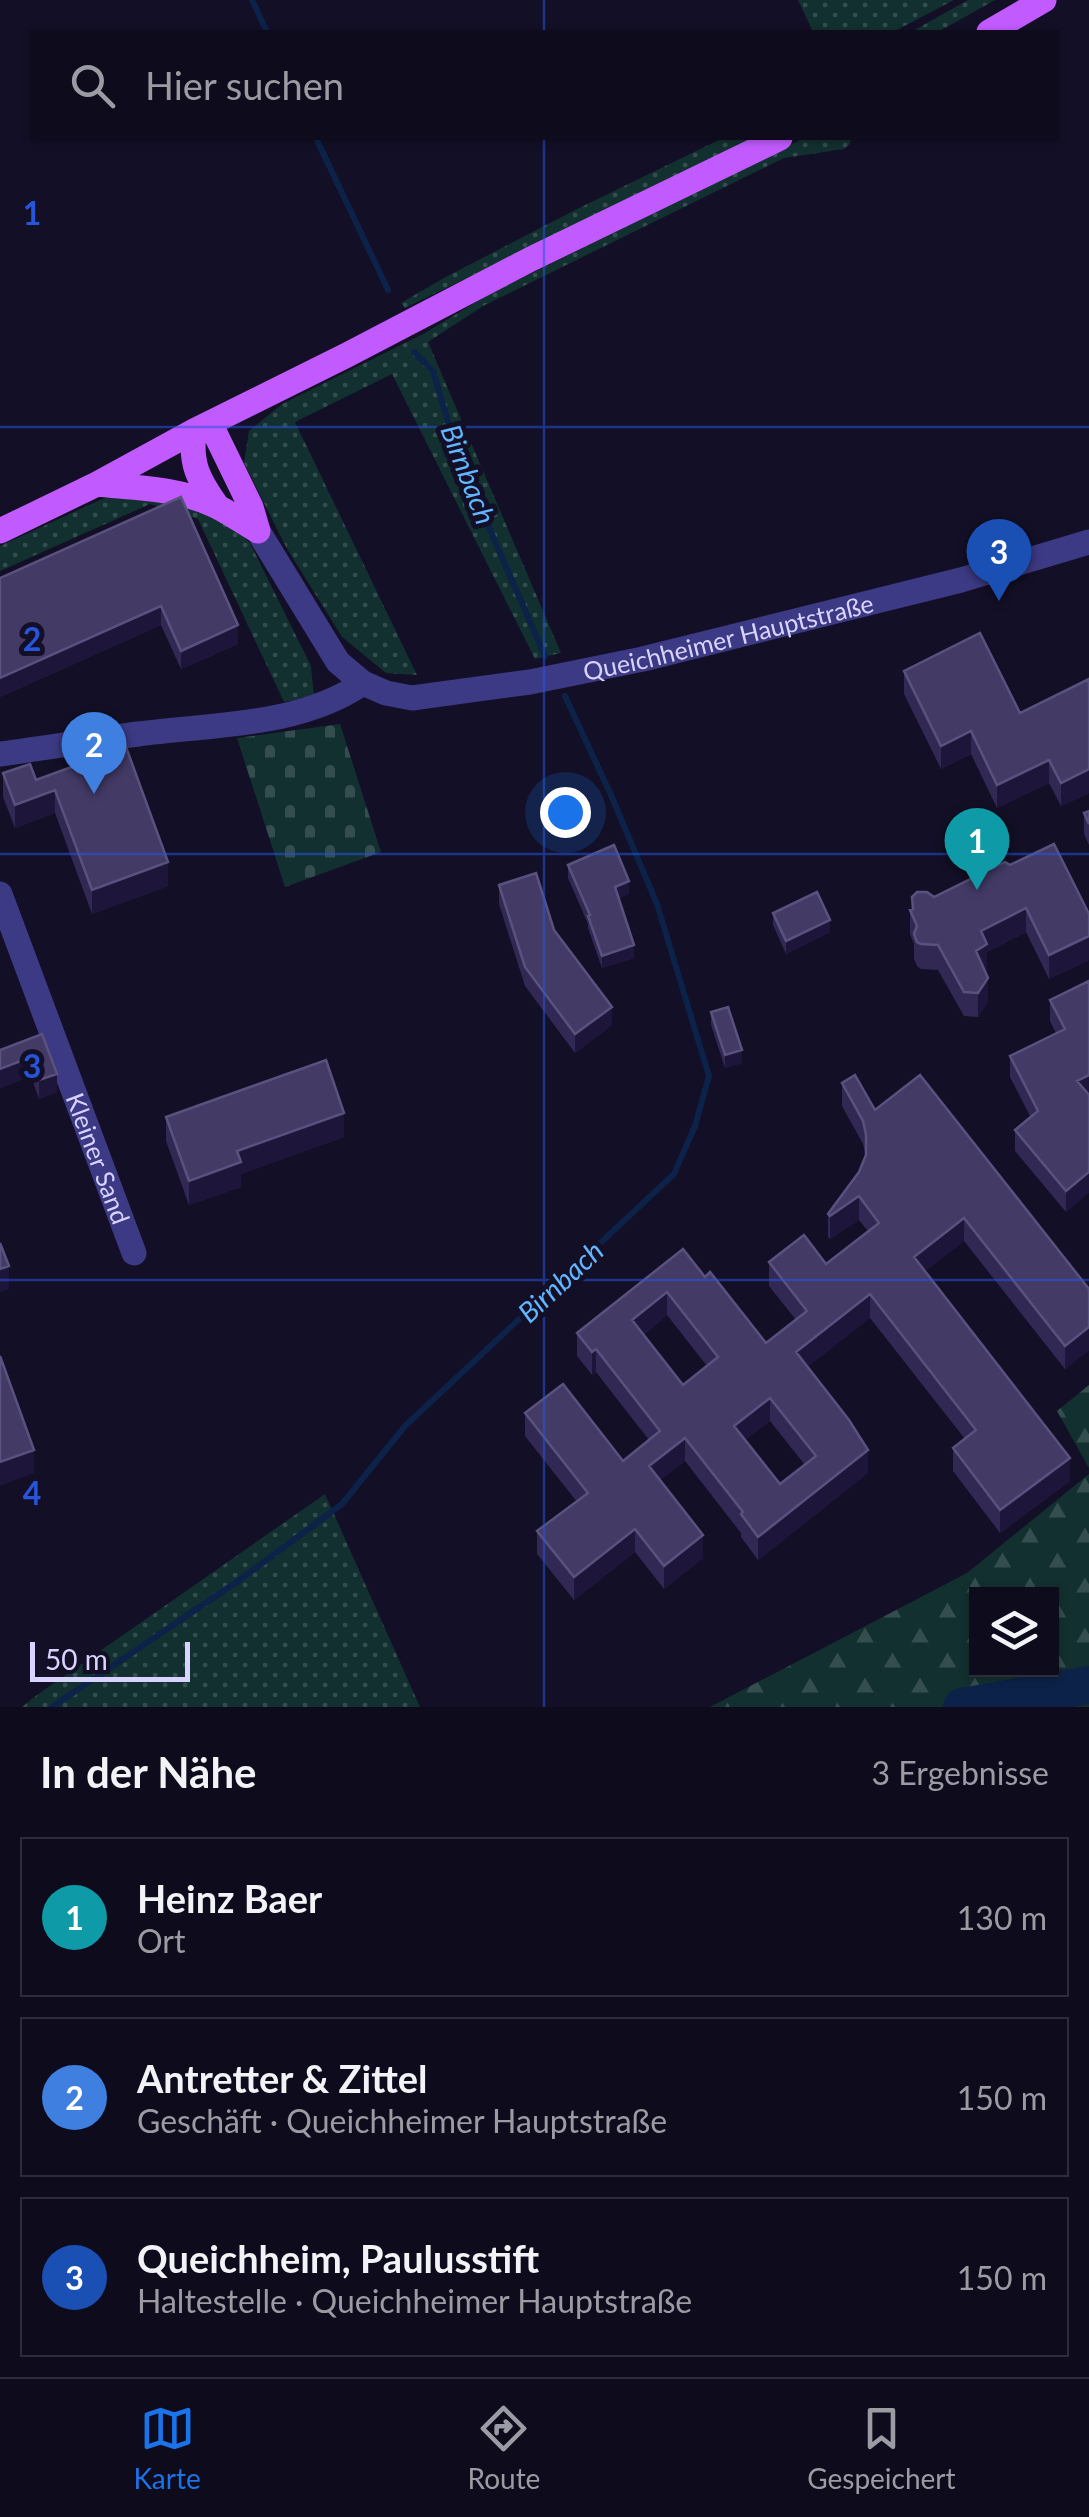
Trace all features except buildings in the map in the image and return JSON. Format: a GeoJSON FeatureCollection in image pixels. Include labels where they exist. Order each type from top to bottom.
{"type":"FeatureCollection","features":[{"type":"Feature","properties":{"kind":"main road"},"geometry":{"type":"LineString","coordinates":[[992,30],[1044,0]]}},
{"type":"Feature","properties":{"kind":"main road"},"geometry":{"type":"LineString","coordinates":[[0,531],[530,259],[776,140]]}},
{"type":"Feature","properties":{"kind":"main road"},"geometry":{"type":"LineString","coordinates":[[202,427],[192,458],[217,506]]}},
{"type":"Feature","properties":{"kind":"main road"},"geometry":{"type":"LineString","coordinates":[[202,427],[251,507],[258,531]]}},
{"type":"Feature","properties":{"kind":"main road"},"geometry":{"type":"LineString","coordinates":[[98,484],[174,492],[217,506],[258,531]]}},
{"type":"Feature","properties":{"kind":"street","name":"Queichheimer Hauptstraße"},"geometry":{"type":"LineString","coordinates":[[258,531],[338,662],[363,683],[412,698],[562,676],[643,658],[961,580],[1089,542]]}},
{"type":"Feature","properties":{"kind":"street"},"geometry":{"type":"LineString","coordinates":[[0,754],[274,718],[320,707],[363,683]]}},
{"type":"Feature","properties":{"kind":"street","name":"Kleiner Sand"},"geometry":{"type":"LineString","coordinates":[[0,894],[134,1252]]}},
{"type":"Feature","properties":{"kind":"green space"},"geometry":{"type":"Polygon","coordinates":[[[798,0],[954,0],[897,30],[812,30],[798,0]]]}},
{"type":"Feature","properties":{"kind":"green space"},"geometry":{"type":"Polygon","coordinates":[[[968,0],[995,0],[942,30],[915,30],[968,0]]]}},
{"type":"Feature","properties":{"kind":"green space"},"geometry":{"type":"Polygon","coordinates":[[[719,140],[751,140],[405,308],[401,303],[442,279],[719,140]]]}},
{"type":"Feature","properties":{"kind":"green space"},"geometry":{"type":"Polygon","coordinates":[[[800,140],[851,140],[844,149],[784,158],[483,306],[428,342],[561,653],[535,659],[392,374],[295,422],[417,675],[386,673],[342,637],[286,547],[244,463],[249,431],[282,404],[425,333],[486,296],[800,140]]]}},
{"type":"Feature","properties":{"kind":"green space"},"geometry":{"type":"Polygon","coordinates":[[[126,488],[226,518],[250,543],[311,666],[314,697],[284,702],[198,519],[150,504],[0,571],[0,546],[126,488]]]}},
{"type":"Feature","properties":{"kind":"green space"},"geometry":{"type":"Polygon","coordinates":[[[340,724],[381,852],[285,887],[237,738],[340,724]]]}},
{"type":"Feature","properties":{"kind":"green space"},"geometry":{"type":"Polygon","coordinates":[[[1089,1385],[1089,1468],[1057,1411],[1089,1385]]]}},
{"type":"Feature","properties":{"kind":"green space"},"geometry":{"type":"Polygon","coordinates":[[[1089,1474],[1089,1707],[710,1707],[967,1573],[1089,1474]]]}},
{"type":"Feature","properties":{"kind":"green space"},"geometry":{"type":"Polygon","coordinates":[[[325,1494],[420,1707],[22,1707],[37,1695],[325,1494]]]}},
{"type":"Feature","properties":{"kind":"waterway","name":"Birnbach"},"geometry":{"type":"LineString","coordinates":[[252,0],[266,30]]}},
{"type":"Feature","properties":{"kind":"waterway","name":"Birnbach"},"geometry":{"type":"LineString","coordinates":[[317,140],[388,290]]}},
{"type":"Feature","properties":{"kind":"waterway","name":"Birnbach"},"geometry":{"type":"LineString","coordinates":[[414,352],[433,371],[459,459],[545,656]]}},
{"type":"Feature","properties":{"kind":"waterway","name":"Birnbach"},"geometry":{"type":"LineString","coordinates":[[52,1707],[238,1581],[342,1504],[405,1426],[674,1174],[695,1126],[709,1076],[657,904],[565,696]]}},
{"type":"Feature","properties":{"kind":"waterway"},"geometry":{"type":"LineString","coordinates":[[962,1707],[1089,1685]]}},
{"type":"Feature","properties":{"kind":"place","name":"Queichheim, Paulusstift"},"geometry":{"type":"Point","coordinates":[999,601]}},
{"type":"Feature","properties":{"kind":"place","name":"Antretter & Zittel"},"geometry":{"type":"Point","coordinates":[94,794]}},
{"type":"Feature","properties":{"kind":"place","name":"Heinz Baer"},"geometry":{"type":"Point","coordinates":[977,890]}}]}
